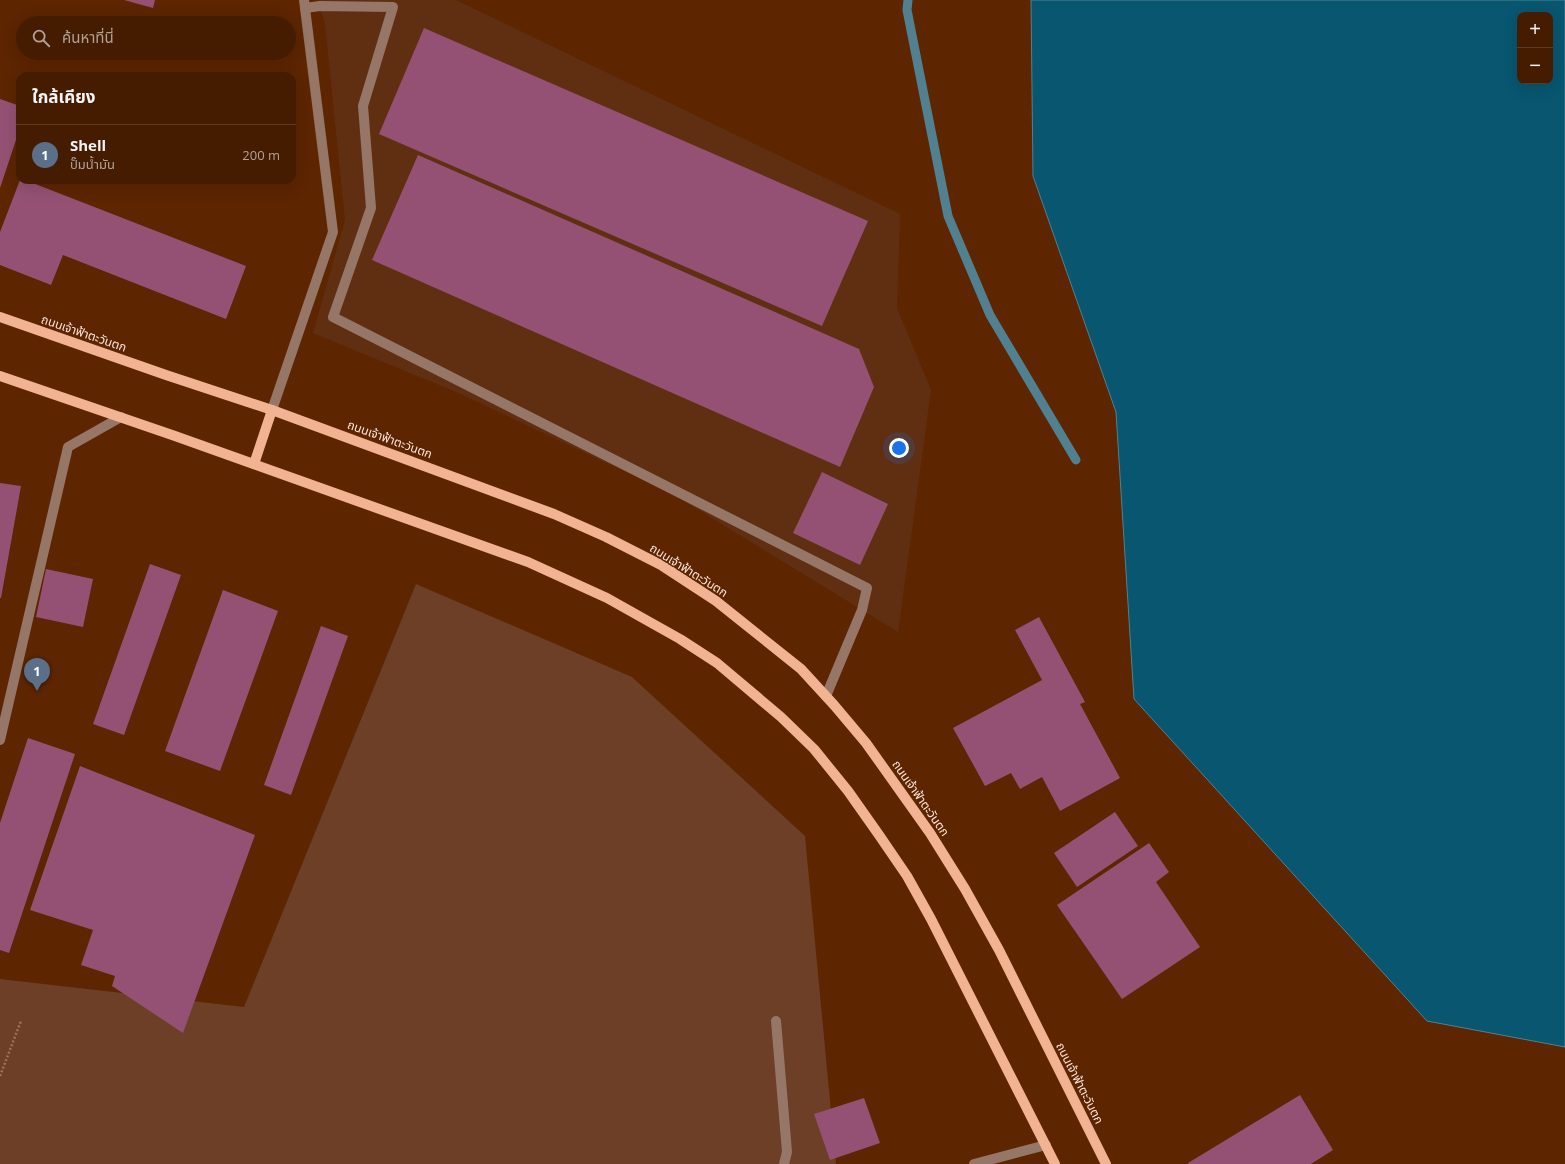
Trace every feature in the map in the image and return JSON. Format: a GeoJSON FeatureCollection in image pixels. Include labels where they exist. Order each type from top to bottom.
{"type":"FeatureCollection","features":[{"type":"Feature","properties":{"kind":"main road","name":"ถนนเจ้าฟ้าตะวันตก"},"geometry":{"type":"LineString","coordinates":[[0,317],[272,410],[474,483],[554,514],[627,547],[661,565],[716,601],[801,669],[866,743],[895,781],[965,889],[999,950],[1106,1164]]}},
{"type":"Feature","properties":{"kind":"main road"},"geometry":{"type":"LineString","coordinates":[[0,376],[121,417],[528,562],[607,598],[680,639],[717,663],[776,712],[814,749],[848,791],[907,876],[931,919],[1055,1164]]}},
{"type":"Feature","properties":{"kind":"main road"},"geometry":{"type":"LineString","coordinates":[[254,464],[272,410]]}},
{"type":"Feature","properties":{"kind":"street"},"geometry":{"type":"LineString","coordinates":[[272,410],[333,232],[305,4],[320,6],[393,7],[363,106],[371,208],[333,317],[868,588],[862,610],[826,696]]}},
{"type":"Feature","properties":{"kind":"street"},"geometry":{"type":"LineString","coordinates":[[0,740],[68,447],[121,417]]}},
{"type":"Feature","properties":{"kind":"street"},"geometry":{"type":"LineString","coordinates":[[776,1021],[787,1152],[784,1164]]}},
{"type":"Feature","properties":{"kind":"street"},"geometry":{"type":"LineString","coordinates":[[974,1164],[1046,1145]]}},
{"type":"Feature","properties":{"kind":"path"},"geometry":{"type":"LineString","coordinates":[[0,1076],[21,1021]]}},
{"type":"Feature","properties":{"kind":"shaded area"},"geometry":{"type":"Polygon","coordinates":[[[318,0],[456,0],[900,214],[897,308],[931,390],[898,632],[676,496],[461,394],[313,333],[345,220],[325,24],[318,0]]]}},
{"type":"Feature","properties":{"kind":"shaded area"},"geometry":{"type":"Polygon","coordinates":[[[416,584],[632,677],[805,836],[836,1164],[0,1164],[0,979],[244,1007],[416,584]]]}},
{"type":"Feature","properties":{"kind":"water"},"geometry":{"type":"Polygon","coordinates":[[[1031,0],[1565,0],[1565,1047],[1427,1021],[1134,699],[1116,412],[1033,176],[1031,0]]]}},
{"type":"Feature","properties":{"kind":"building"},"geometry":{"type":"Polygon","coordinates":[[[124,0],[155,0],[153,8],[124,0]]]}},
{"type":"Feature","properties":{"kind":"building"},"geometry":{"type":"Polygon","coordinates":[[[424,28],[868,221],[822,326],[379,134],[424,28]]]}},
{"type":"Feature","properties":{"kind":"building"},"geometry":{"type":"Polygon","coordinates":[[[0,99],[16,105],[16,140],[0,188],[0,99]]]}},
{"type":"Feature","properties":{"kind":"building"},"geometry":{"type":"Polygon","coordinates":[[[418,155],[859,349],[874,387],[840,467],[372,260],[418,155]]]}},
{"type":"Feature","properties":{"kind":"building"},"geometry":{"type":"Polygon","coordinates":[[[18,184],[35,184],[246,266],[226,319],[63,255],[51,285],[0,265],[0,232],[18,184]]]}},
{"type":"Feature","properties":{"kind":"building"},"geometry":{"type":"Polygon","coordinates":[[[822,472],[888,504],[860,565],[793,533],[822,472]]]}},
{"type":"Feature","properties":{"kind":"building"},"geometry":{"type":"Polygon","coordinates":[[[0,483],[21,486],[1,598],[0,598],[0,483]]]}},
{"type":"Feature","properties":{"kind":"building"},"geometry":{"type":"Polygon","coordinates":[[[150,564],[181,575],[124,735],[93,724],[150,564]]]}},
{"type":"Feature","properties":{"kind":"building"},"geometry":{"type":"Polygon","coordinates":[[[46,569],[93,579],[83,627],[36,617],[46,569]]]}},
{"type":"Feature","properties":{"kind":"building"},"geometry":{"type":"Polygon","coordinates":[[[223,590],[278,611],[220,771],[165,751],[223,590]]]}},
{"type":"Feature","properties":{"kind":"building"},"geometry":{"type":"Polygon","coordinates":[[[1039,617],[1085,702],[1080,704],[1120,778],[1060,811],[1042,777],[1020,789],[1011,773],[985,786],[953,728],[1042,680],[1015,630],[1039,617]]]}},
{"type":"Feature","properties":{"kind":"building"},"geometry":{"type":"Polygon","coordinates":[[[321,626],[348,636],[291,795],[264,785],[321,626]]]}},
{"type":"Feature","properties":{"kind":"building"},"geometry":{"type":"Polygon","coordinates":[[[28,738],[75,754],[9,953],[0,950],[0,823],[28,738]]]}},
{"type":"Feature","properties":{"kind":"building"},"geometry":{"type":"Polygon","coordinates":[[[80,766],[255,835],[183,1033],[112,986],[115,976],[81,965],[93,930],[30,910],[80,766]]]}},
{"type":"Feature","properties":{"kind":"building"},"geometry":{"type":"Polygon","coordinates":[[[1115,812],[1138,846],[1077,887],[1054,853],[1115,812]]]}},
{"type":"Feature","properties":{"kind":"building"},"geometry":{"type":"Polygon","coordinates":[[[1149,843],[1169,872],[1156,882],[1200,947],[1122,999],[1057,905],[1149,843]]]}},
{"type":"Feature","properties":{"kind":"building"},"geometry":{"type":"Polygon","coordinates":[[[1300,1095],[1333,1150],[1311,1164],[1188,1163],[1300,1095]]]}},
{"type":"Feature","properties":{"kind":"building"},"geometry":{"type":"Polygon","coordinates":[[[864,1098],[880,1143],[830,1160],[814,1114],[864,1098]]]}},
{"type":"Feature","properties":{"kind":"waterway"},"geometry":{"type":"LineString","coordinates":[[908,0],[907,10],[948,216],[990,315],[1076,460]]}},
{"type":"Feature","properties":{"kind":"place","name":"Shell"},"geometry":{"type":"Point","coordinates":[37,691]}}]}
